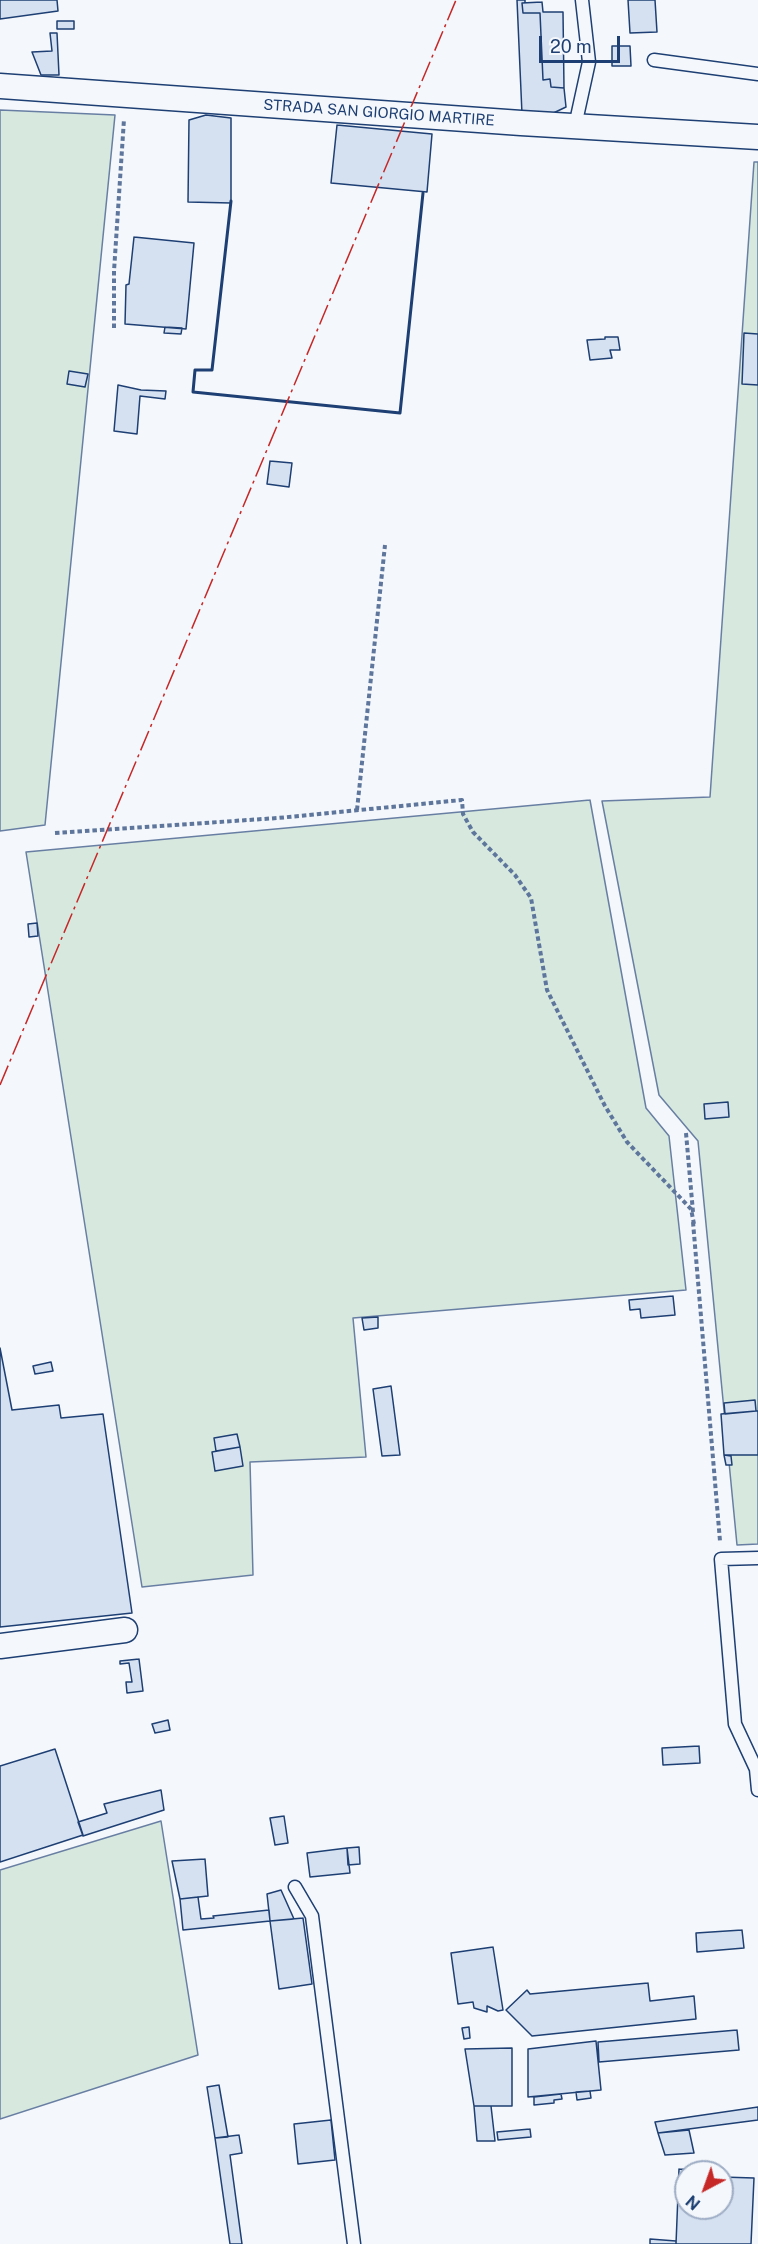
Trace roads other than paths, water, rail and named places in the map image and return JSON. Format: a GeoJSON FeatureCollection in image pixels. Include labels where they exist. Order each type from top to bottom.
{"type":"FeatureCollection","features":[{"type":"Feature","properties":{"kind":"street","name":"STRADA SAN GIORGIO MARTIRE"},"geometry":{"type":"LineString","coordinates":[[0,86],[758,137]]}},
{"type":"Feature","properties":{"kind":"street"},"geometry":{"type":"LineString","coordinates":[[0,1646],[125,1630]]}},
{"type":"Feature","properties":{"kind":"lane"},"geometry":{"type":"LineString","coordinates":[[575,126],[589,62],[582,0]]}},
{"type":"Feature","properties":{"kind":"lane"},"geometry":{"type":"LineString","coordinates":[[654,60],[758,74]]}},
{"type":"Feature","properties":{"kind":"lane"},"geometry":{"type":"LineString","coordinates":[[758,1558],[721,1560],[735,1724],[756,1769],[758,1790]]}},
{"type":"Feature","properties":{"kind":"lane"},"geometry":{"type":"LineString","coordinates":[[295,1887],[312,1916],[354,2244]]}}]}
